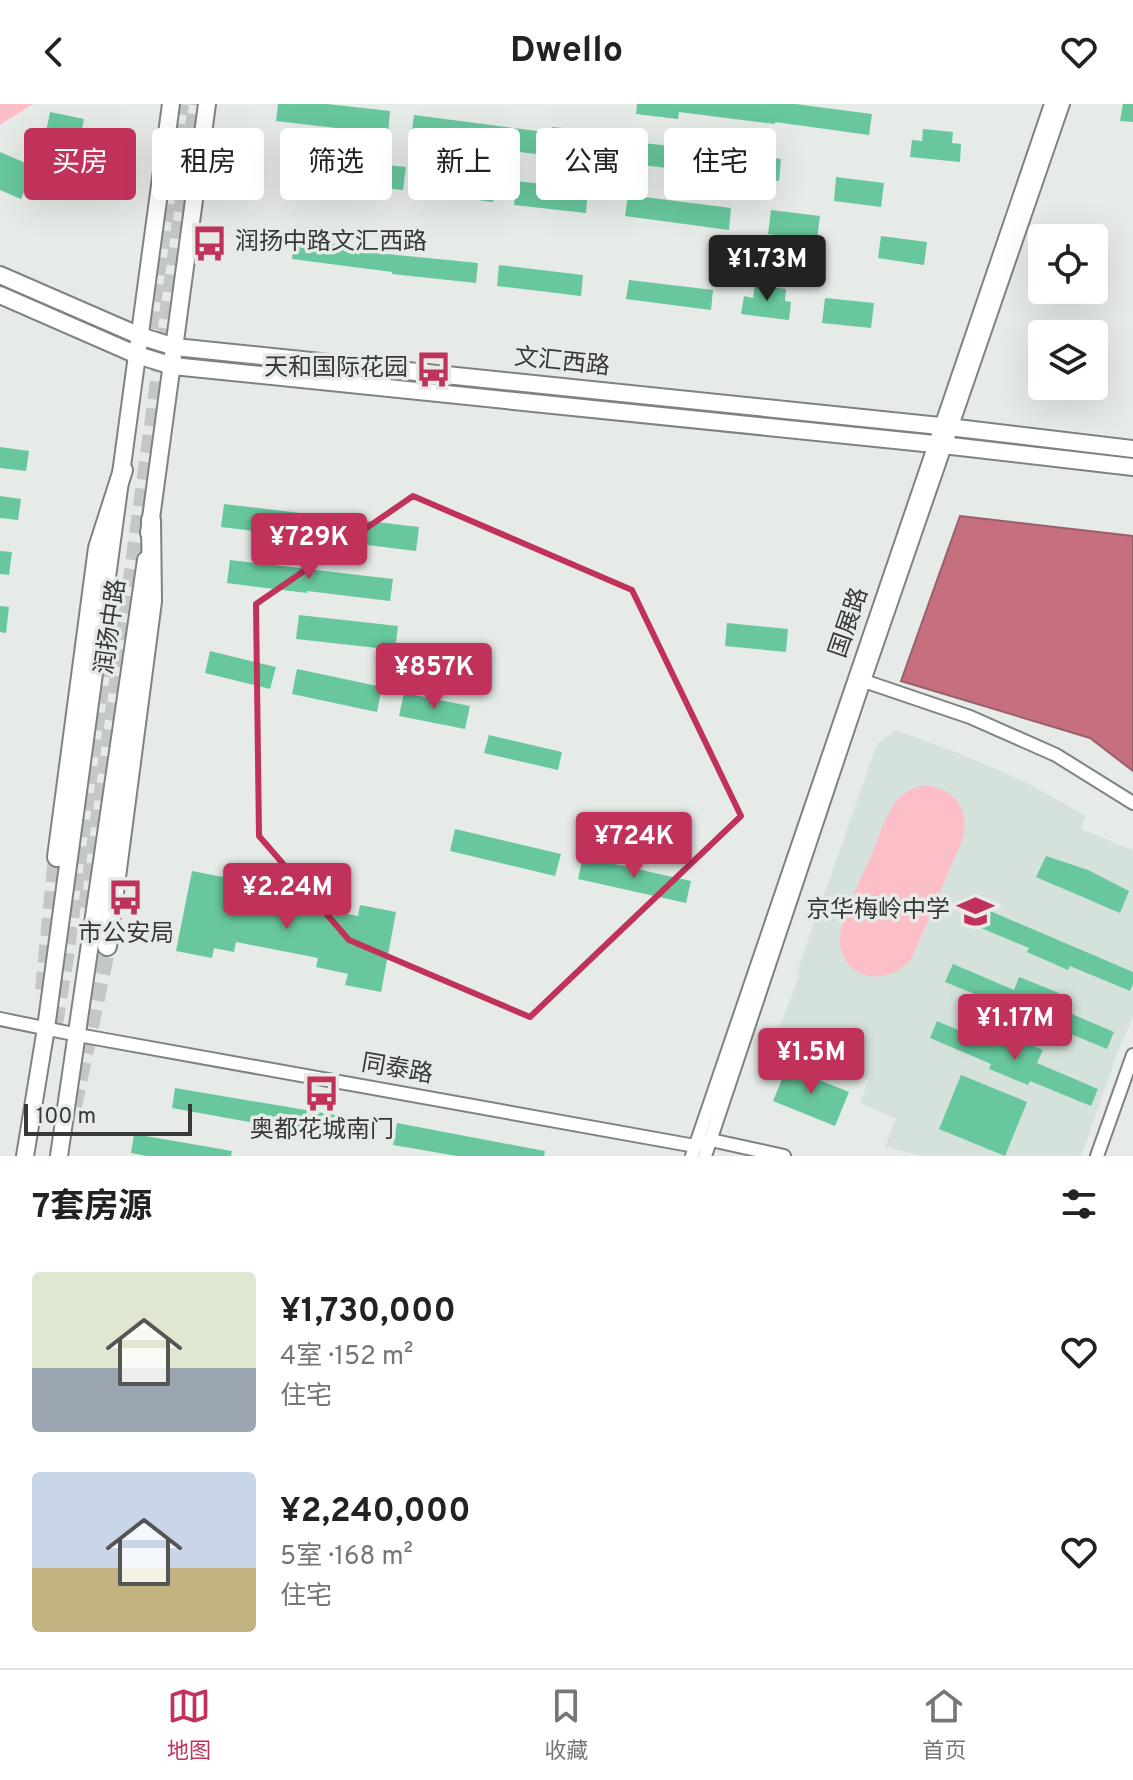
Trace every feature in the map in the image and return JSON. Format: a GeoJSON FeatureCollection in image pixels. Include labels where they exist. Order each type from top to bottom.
{"type":"FeatureCollection","features":[{"type":"Feature","properties":{"kind":"highway"},"geometry":{"type":"LineString","coordinates":[[57,857],[98,548],[123,470]]}},
{"type":"Feature","properties":{"kind":"highway"},"geometry":{"type":"LineString","coordinates":[[107,946],[152,601],[151,520]]}},
{"type":"Feature","properties":{"kind":"main road","name":"润扬中路"},"geometry":{"type":"LineString","coordinates":[[25,1156],[46,1028],[171,104]]}},
{"type":"Feature","properties":{"kind":"main road","name":"润扬中路"},"geometry":{"type":"LineString","coordinates":[[59,1156],[173,366],[207,104]]}},
{"type":"Feature","properties":{"kind":"main road","name":"文汇西路"},"geometry":{"type":"LineString","coordinates":[[0,275],[140,336],[175,347],[1133,449]]}},
{"type":"Feature","properties":{"kind":"main road","name":"文汇西路"},"geometry":{"type":"LineString","coordinates":[[0,295],[137,355],[173,366],[940,444],[1133,467]]}},
{"type":"Feature","properties":{"kind":"street","name":"国展路"},"geometry":{"type":"LineString","coordinates":[[705,1156],[864,681],[1051,104]]}},
{"type":"Feature","properties":{"kind":"street","name":"国展路"},"geometry":{"type":"LineString","coordinates":[[945,427],[1063,104]]}},
{"type":"Feature","properties":{"kind":"street","name":"国展路"},"geometry":{"type":"LineString","coordinates":[[693,1151],[940,444]]}},
{"type":"Feature","properties":{"kind":"street"},"geometry":{"type":"LineString","coordinates":[[864,681],[970,717],[1056,755],[1133,803]]}},
{"type":"Feature","properties":{"kind":"street","name":"同泰路"},"geometry":{"type":"LineString","coordinates":[[0,1019],[693,1151]]}},
{"type":"Feature","properties":{"kind":"street"},"geometry":{"type":"LineString","coordinates":[[1097,1156],[1133,1055]]}},
{"type":"Feature","properties":{"kind":"street"},"geometry":{"type":"LineString","coordinates":[[693,1151],[711,1140],[784,1156]]}},
{"type":"Feature","properties":{"kind":"highlighted area"},"geometry":{"type":"Polygon","coordinates":[[[413,496],[632,590],[741,816],[530,1017],[349,940],[259,836],[256,604],[413,496]]]}},
{"type":"Feature","properties":{"kind":"shaded area"},"geometry":{"type":"Polygon","coordinates":[[[0,104],[33,104],[0,125],[0,104]]]}},
{"type":"Feature","properties":{"kind":"shaded area"},"geometry":{"type":"Polygon","coordinates":[[[960,516],[1133,536],[1133,771],[1090,738],[901,681],[960,516]]]}},
{"type":"Feature","properties":{"kind":"shaded area","name":"京华梅岭中学"},"geometry":{"type":"Polygon","coordinates":[[[896,730],[1025,782],[1086,816],[1081,829],[1133,850],[1133,1017],[1081,1156],[922,1156],[885,1147],[896,1119],[860,1103],[869,1080],[774,1041],[800,975],[797,972],[877,744],[896,730]]]}},
{"type":"Feature","properties":{"kind":"shaded area"},"geometry":{"type":"Polygon","coordinates":[[[924,785],[944,790],[957,801],[964,817],[963,838],[911,960],[891,974],[869,976],[859,973],[844,957],[840,941],[842,926],[890,811],[903,794],[924,785]]]}},
{"type":"Feature","properties":{"kind":"building"},"geometry":{"type":"Polygon","coordinates":[[[278,104],[327,104],[390,111],[389,128],[336,128],[276,121],[278,104]]]}},
{"type":"Feature","properties":{"kind":"building"},"geometry":{"type":"Polygon","coordinates":[[[637,104],[795,104],[872,114],[869,135],[679,112],[678,119],[636,114],[637,104]]]}},
{"type":"Feature","properties":{"kind":"building"},"geometry":{"type":"Polygon","coordinates":[[[1123,104],[1133,104],[1133,122],[1120,121],[1123,104]]]}},
{"type":"Feature","properties":{"kind":"building"},"geometry":{"type":"Polygon","coordinates":[[[50,112],[84,119],[82,128],[47,128],[50,112]]]}},
{"type":"Feature","properties":{"kind":"building"},"geometry":{"type":"Polygon","coordinates":[[[414,115],[514,128],[412,128],[414,115]]]}},
{"type":"Feature","properties":{"kind":"building"},"geometry":{"type":"Polygon","coordinates":[[[520,129],[536,131],[536,154],[520,152],[520,129]]]}},
{"type":"Feature","properties":{"kind":"building"},"geometry":{"type":"Polygon","coordinates":[[[923,129],[953,132],[952,143],[961,144],[960,162],[910,157],[912,140],[922,141],[923,129]]]}},
{"type":"Feature","properties":{"kind":"building"},"geometry":{"type":"Polygon","coordinates":[[[648,144],[664,145],[664,168],[648,166],[648,144]]]}},
{"type":"Feature","properties":{"kind":"building"},"geometry":{"type":"Polygon","coordinates":[[[0,152],[24,162],[24,192],[21,199],[0,190],[0,152]]]}},
{"type":"Feature","properties":{"kind":"building"},"geometry":{"type":"Polygon","coordinates":[[[776,158],[781,159],[779,181],[776,181],[776,158]]]}},
{"type":"Feature","properties":{"kind":"building"},"geometry":{"type":"Polygon","coordinates":[[[392,166],[406,167],[403,190],[392,189],[392,166]]]}},
{"type":"Feature","properties":{"kind":"building"},"geometry":{"type":"Polygon","coordinates":[[[836,177],[884,183],[881,207],[834,201],[836,177]]]}},
{"type":"Feature","properties":{"kind":"building"},"geometry":{"type":"Polygon","coordinates":[[[520,181],[536,183],[536,200],[587,200],[586,213],[514,205],[514,200],[520,200],[520,181]]]}},
{"type":"Feature","properties":{"kind":"building"},"geometry":{"type":"Polygon","coordinates":[[[648,198],[731,208],[729,230],[625,216],[627,200],[648,200],[648,198]]]}},
{"type":"Feature","properties":{"kind":"building"},"geometry":{"type":"Polygon","coordinates":[[[771,210],[820,216],[817,240],[768,234],[771,210]]]}},
{"type":"Feature","properties":{"kind":"building"},"geometry":{"type":"Polygon","coordinates":[[[881,236],[927,242],[924,265],[878,258],[881,236]]]}},
{"type":"Feature","properties":{"kind":"building"},"geometry":{"type":"Polygon","coordinates":[[[294,239],[378,249],[377,253],[478,263],[476,283],[292,259],[294,239]]]}},
{"type":"Feature","properties":{"kind":"building"},"geometry":{"type":"Polygon","coordinates":[[[499,265],[583,275],[581,296],[497,286],[499,265]]]}},
{"type":"Feature","properties":{"kind":"building"},"geometry":{"type":"Polygon","coordinates":[[[629,280],[713,290],[711,310],[626,299],[629,280]]]}},
{"type":"Feature","properties":{"kind":"building"},"geometry":{"type":"Polygon","coordinates":[[[755,285],[786,289],[785,301],[791,302],[789,320],[741,314],[744,296],[753,298],[755,285]]]}},
{"type":"Feature","properties":{"kind":"building"},"geometry":{"type":"Polygon","coordinates":[[[825,298],[874,303],[871,328],[822,323],[825,298]]]}},
{"type":"Feature","properties":{"kind":"building"},"geometry":{"type":"Polygon","coordinates":[[[0,447],[29,451],[26,471],[0,468],[0,447]]]}},
{"type":"Feature","properties":{"kind":"building"},"geometry":{"type":"Polygon","coordinates":[[[0,496],[21,499],[18,520],[0,518],[0,496]]]}},
{"type":"Feature","properties":{"kind":"building"},"geometry":{"type":"Polygon","coordinates":[[[224,504],[419,527],[416,551],[221,527],[224,504]]]}},
{"type":"Feature","properties":{"kind":"building"},"geometry":{"type":"Polygon","coordinates":[[[0,551],[12,552],[9,575],[0,574],[0,551]]]}},
{"type":"Feature","properties":{"kind":"building"},"geometry":{"type":"Polygon","coordinates":[[[230,560],[393,579],[390,601],[227,583],[230,560]]]}},
{"type":"Feature","properties":{"kind":"building"},"geometry":{"type":"Polygon","coordinates":[[[0,606],[9,607],[6,633],[0,632],[0,606]]]}},
{"type":"Feature","properties":{"kind":"building"},"geometry":{"type":"Polygon","coordinates":[[[299,615],[398,626],[395,650],[296,639],[299,615]]]}},
{"type":"Feature","properties":{"kind":"building"},"geometry":{"type":"Polygon","coordinates":[[[727,623],[788,629],[786,652],[725,646],[727,623]]]}},
{"type":"Feature","properties":{"kind":"building"},"geometry":{"type":"Polygon","coordinates":[[[210,651],[276,667],[270,689],[205,673],[210,651]]]}},
{"type":"Feature","properties":{"kind":"building"},"geometry":{"type":"Polygon","coordinates":[[[297,669],[382,687],[377,712],[292,694],[297,669]]]}},
{"type":"Feature","properties":{"kind":"building"},"geometry":{"type":"Polygon","coordinates":[[[404,693],[470,706],[465,729],[399,716],[404,693]]]}},
{"type":"Feature","properties":{"kind":"building"},"geometry":{"type":"Polygon","coordinates":[[[489,735],[562,752],[558,770],[484,753],[489,735]]]}},
{"type":"Feature","properties":{"kind":"building"},"geometry":{"type":"Polygon","coordinates":[[[455,829],[561,854],[555,876],[450,851],[455,829]]]}},
{"type":"Feature","properties":{"kind":"building"},"geometry":{"type":"Polygon","coordinates":[[[1046,856],[1088,870],[1129,891],[1120,913],[1036,877],[1046,856]]]}},
{"type":"Feature","properties":{"kind":"building"},"geometry":{"type":"Polygon","coordinates":[[[583,857],[691,881],[686,903],[578,879],[583,857]]]}},
{"type":"Feature","properties":{"kind":"building"},"geometry":{"type":"Polygon","coordinates":[[[192,871],[228,878],[226,889],[245,892],[244,898],[325,914],[326,910],[358,916],[360,905],[396,912],[381,992],[345,985],[348,974],[316,967],[318,958],[236,942],[234,952],[214,948],[212,958],[176,951],[192,871]]]}},
{"type":"Feature","properties":{"kind":"building"},"geometry":{"type":"Polygon","coordinates":[[[976,905],[1133,972],[1130,991],[1070,966],[1068,970],[1027,952],[1029,948],[969,923],[976,905]]]}},
{"type":"Feature","properties":{"kind":"building"},"geometry":{"type":"Polygon","coordinates":[[[953,964],[1014,990],[1019,977],[1059,993],[1053,1006],[1114,1032],[1107,1049],[1046,1024],[1044,1028],[1005,1012],[1007,1007],[945,982],[953,964]]]}},
{"type":"Feature","properties":{"kind":"building"},"geometry":{"type":"Polygon","coordinates":[[[937,1021],[998,1047],[1003,1034],[1043,1050],[1037,1063],[1098,1089],[1091,1106],[1030,1081],[1028,1085],[989,1069],[991,1064],[930,1038],[937,1021]]]}},
{"type":"Feature","properties":{"kind":"building"},"geometry":{"type":"Polygon","coordinates":[[[787,1067],[849,1092],[835,1126],[773,1101],[787,1067]]]}},
{"type":"Feature","properties":{"kind":"building"},"geometry":{"type":"Polygon","coordinates":[[[961,1075],[1027,1102],[1005,1156],[939,1129],[961,1075]]]}},
{"type":"Feature","properties":{"kind":"building"},"geometry":{"type":"Polygon","coordinates":[[[175,1088],[353,1118],[349,1140],[172,1108],[175,1088]]]}},
{"type":"Feature","properties":{"kind":"building"},"geometry":{"type":"Polygon","coordinates":[[[397,1123],[545,1151],[544,1156],[457,1156],[393,1145],[397,1123]]]}},
{"type":"Feature","properties":{"kind":"building"},"geometry":{"type":"Polygon","coordinates":[[[134,1134],[232,1151],[231,1156],[147,1156],[131,1153],[134,1134]]]}},
{"type":"Feature","properties":{"kind":"tunnel"},"geometry":{"type":"LineString","coordinates":[[145,355],[180,104]]}},
{"type":"Feature","properties":{"kind":"tunnel"},"geometry":{"type":"LineString","coordinates":[[87,908],[197,104]]}},
{"type":"Feature","properties":{"kind":"tunnel"},"geometry":{"type":"LineString","coordinates":[[54,1024],[102,673]]}},
{"type":"Feature","properties":{"kind":"tunnel"},"geometry":{"type":"LineString","coordinates":[[44,990],[57,857]]}},
{"type":"Feature","properties":{"kind":"tunnel"},"geometry":{"type":"LineString","coordinates":[[73,1106],[107,946]]}},
{"type":"Feature","properties":{"kind":"place","name":"润扬中路文汇西路"},"geometry":{"type":"Point","coordinates":[209,243]}},
{"type":"Feature","properties":{"kind":"place","name":"天和国际花园"},"geometry":{"type":"Point","coordinates":[434,369]}},
{"type":"Feature","properties":{"kind":"place","name":"市公安局"},"geometry":{"type":"Point","coordinates":[126,898]}},
{"type":"Feature","properties":{"kind":"place","name":"京华梅岭中学"},"geometry":{"type":"Point","coordinates":[976,911]}},
{"type":"Feature","properties":{"kind":"place","name":"奥都花城南门"},"geometry":{"type":"Point","coordinates":[322,1094]}}]}
